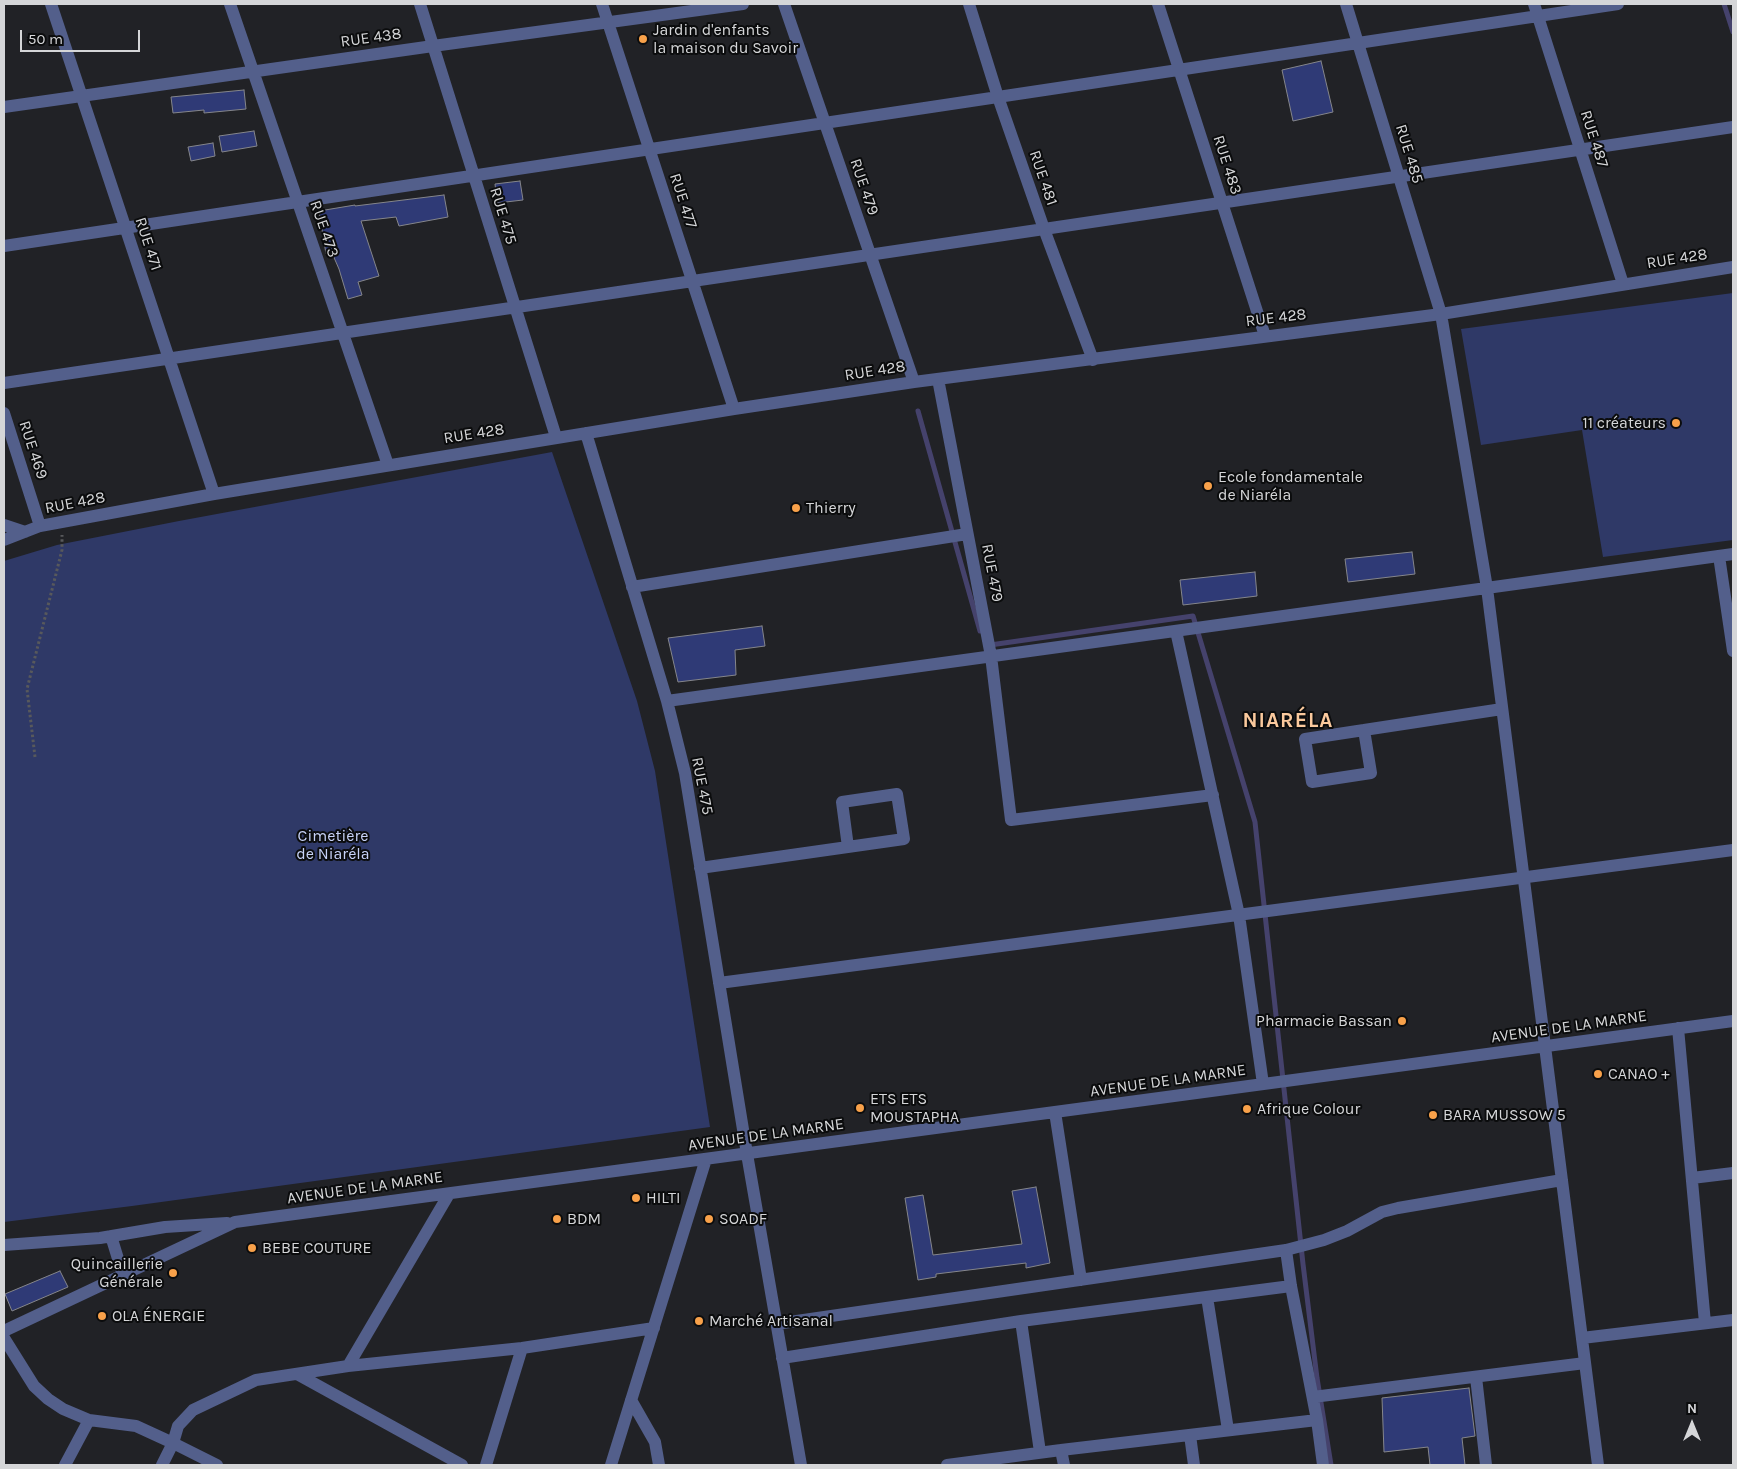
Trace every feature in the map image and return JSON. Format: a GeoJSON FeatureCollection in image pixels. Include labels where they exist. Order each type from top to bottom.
{"type":"FeatureCollection","features":[{"type":"Feature","properties":{"kind":"street","name":"RUE 471"},"geometry":{"type":"LineString","coordinates":[[51,4],[214,494]]}},
{"type":"Feature","properties":{"kind":"street","name":"RUE 473"},"geometry":{"type":"LineString","coordinates":[[230,4],[388,465]]}},
{"type":"Feature","properties":{"kind":"street","name":"RUE 475"},"geometry":{"type":"LineString","coordinates":[[420,4],[556,437]]}},
{"type":"Feature","properties":{"kind":"street","name":"RUE 477"},"geometry":{"type":"LineString","coordinates":[[602,4],[734,409]]}},
{"type":"Feature","properties":{"kind":"street","name":"RUE 438"},"geometry":{"type":"LineString","coordinates":[[4,107],[744,4]]}},
{"type":"Feature","properties":{"kind":"street","name":"RUE 479"},"geometry":{"type":"LineString","coordinates":[[784,4],[914,382]]}},
{"type":"Feature","properties":{"kind":"street","name":"RUE 481"},"geometry":{"type":"LineString","coordinates":[[969,4],[998,97],[1044,229],[1093,360]]}},
{"type":"Feature","properties":{"kind":"street","name":"RUE 483"},"geometry":{"type":"LineString","coordinates":[[1158,4],[1265,336]]}},
{"type":"Feature","properties":{"kind":"street","name":"RUE 485"},"geometry":{"type":"LineString","coordinates":[[1346,4],[1441,314],[1487,588],[1598,1465]]}},
{"type":"Feature","properties":{"kind":"street"},"geometry":{"type":"LineString","coordinates":[[4,246],[1358,42],[1536,10],[1618,4]]}},
{"type":"Feature","properties":{"kind":"street","name":"RUE 487"},"geometry":{"type":"LineString","coordinates":[[1536,10],[1623,284]]}},
{"type":"Feature","properties":{"kind":"street"},"geometry":{"type":"LineString","coordinates":[[4,383],[1733,126]]}},
{"type":"Feature","properties":{"kind":"street","name":"RUE 428"},"geometry":{"type":"LineString","coordinates":[[4,540],[40,526],[61,522],[214,494],[556,437],[914,382],[1441,314],[1733,267]]}},
{"type":"Feature","properties":{"kind":"street","name":"RUE 479"},"geometry":{"type":"LineString","coordinates":[[938,379],[991,656],[1011,820],[1213,795]]}},
{"type":"Feature","properties":{"kind":"street","name":"RUE 469"},"geometry":{"type":"LineString","coordinates":[[4,413],[40,526]]}},
{"type":"Feature","properties":{"kind":"street","name":"RUE 475"},"geometry":{"type":"LineString","coordinates":[[586,433],[667,701],[685,773],[747,1154],[801,1465]]}},
{"type":"Feature","properties":{"kind":"street"},"geometry":{"type":"LineString","coordinates":[[4,525],[25,532]]}},
{"type":"Feature","properties":{"kind":"street"},"geometry":{"type":"LineString","coordinates":[[632,587],[968,534]]}},
{"type":"Feature","properties":{"kind":"street"},"geometry":{"type":"LineString","coordinates":[[667,701],[1733,554]]}},
{"type":"Feature","properties":{"kind":"street"},"geometry":{"type":"LineString","coordinates":[[1719,556],[1733,650]]}},
{"type":"Feature","properties":{"kind":"street"},"geometry":{"type":"LineString","coordinates":[[1176,631],[1239,915],[1263,1084]]}},
{"type":"Feature","properties":{"kind":"street"},"geometry":{"type":"LineString","coordinates":[[1364,730],[1371,773],[1312,782],[1305,739],[1364,730],[1502,709]]}},
{"type":"Feature","properties":{"kind":"street"},"geometry":{"type":"LineString","coordinates":[[700,868],[848,847],[904,839],[897,794],[842,802],[848,847]]}},
{"type":"Feature","properties":{"kind":"street"},"geometry":{"type":"LineString","coordinates":[[719,984],[1733,850]]}},
{"type":"Feature","properties":{"kind":"street","name":"AVENUE DE LA MARNE"},"geometry":{"type":"LineString","coordinates":[[4,1331],[235,1222],[1733,1021]]}},
{"type":"Feature","properties":{"kind":"street"},"geometry":{"type":"LineString","coordinates":[[1678,1028],[1706,1323]]}},
{"type":"Feature","properties":{"kind":"street"},"geometry":{"type":"LineString","coordinates":[[1054,1112],[1081,1280]]}},
{"type":"Feature","properties":{"kind":"street"},"geometry":{"type":"LineString","coordinates":[[611,1465],[706,1159]]}},
{"type":"Feature","properties":{"kind":"street"},"geometry":{"type":"LineString","coordinates":[[1692,1178],[1733,1173]]}},
{"type":"Feature","properties":{"kind":"street"},"geometry":{"type":"LineString","coordinates":[[776,1324],[1286,1250],[1339,1234],[1382,1212],[1562,1180]]}},
{"type":"Feature","properties":{"kind":"street"},"geometry":{"type":"LineString","coordinates":[[348,1366],[449,1194]]}},
{"type":"Feature","properties":{"kind":"street"},"geometry":{"type":"LineString","coordinates":[[4,1244],[111,1236],[165,1227],[235,1222]]}},
{"type":"Feature","properties":{"kind":"street"},"geometry":{"type":"LineString","coordinates":[[111,1236],[123,1275]]}},
{"type":"Feature","properties":{"kind":"street"},"geometry":{"type":"LineString","coordinates":[[1286,1250],[1290,1286],[1313,1397],[1323,1465]]}},
{"type":"Feature","properties":{"kind":"street"},"geometry":{"type":"LineString","coordinates":[[782,1358],[1021,1321],[1290,1286]]}},
{"type":"Feature","properties":{"kind":"street"},"geometry":{"type":"LineString","coordinates":[[1207,1297],[1228,1430]]}},
{"type":"Feature","properties":{"kind":"street"},"geometry":{"type":"LineString","coordinates":[[1582,1338],[1733,1320]]}},
{"type":"Feature","properties":{"kind":"street"},"geometry":{"type":"LineString","coordinates":[[1021,1321],[1040,1452]]}},
{"type":"Feature","properties":{"kind":"street"},"geometry":{"type":"LineString","coordinates":[[162,1465],[173,1443],[178,1426],[193,1410],[256,1380],[348,1366],[522,1348],[654,1328]]}},
{"type":"Feature","properties":{"kind":"street"},"geometry":{"type":"LineString","coordinates":[[4,1338],[34,1386],[48,1400],[63,1409],[89,1420],[136,1426],[217,1465]]}},
{"type":"Feature","properties":{"kind":"street"},"geometry":{"type":"LineString","coordinates":[[486,1465],[522,1348]]}},
{"type":"Feature","properties":{"kind":"street"},"geometry":{"type":"LineString","coordinates":[[1313,1397],[1585,1363]]}},
{"type":"Feature","properties":{"kind":"street"},"geometry":{"type":"LineString","coordinates":[[297,1374],[462,1465]]}},
{"type":"Feature","properties":{"kind":"street"},"geometry":{"type":"LineString","coordinates":[[1476,1377],[1486,1465]]}},
{"type":"Feature","properties":{"kind":"street"},"geometry":{"type":"LineString","coordinates":[[631,1400],[655,1442],[660,1465]]}},
{"type":"Feature","properties":{"kind":"street"},"geometry":{"type":"LineString","coordinates":[[65,1465],[89,1420]]}},
{"type":"Feature","properties":{"kind":"street"},"geometry":{"type":"LineString","coordinates":[[947,1465],[1040,1452],[1317,1420]]}},
{"type":"Feature","properties":{"kind":"street"},"geometry":{"type":"LineString","coordinates":[[1190,1435],[1194,1465]]}},
{"type":"Feature","properties":{"kind":"street"},"geometry":{"type":"LineString","coordinates":[[1061,1450],[1064,1465]]}},
{"type":"Feature","properties":{"kind":"path"},"geometry":{"type":"LineString","coordinates":[[35,758],[27,688],[62,550],[61,522]]}},
{"type":"Feature","properties":{"kind":"green space"},"geometry":{"type":"Polygon","coordinates":[[[1733,293],[1733,540],[1603,557],[1582,430],[1481,445],[1461,329],[1733,293]]]}},
{"type":"Feature","properties":{"kind":"green space","name":"Cimetière de Niaréla"},"geometry":{"type":"Polygon","coordinates":[[[552,452],[637,701],[655,771],[710,1127],[4,1222],[4,561],[57,545],[552,452]]]}},
{"type":"Feature","properties":{"kind":"building"},"geometry":{"type":"Polygon","coordinates":[[[1321,61],[1333,112],[1293,121],[1282,70],[1321,61]]]}},
{"type":"Feature","properties":{"kind":"building"},"geometry":{"type":"Polygon","coordinates":[[[244,90],[246,109],[204,113],[204,110],[173,113],[171,97],[244,90]]]}},
{"type":"Feature","properties":{"kind":"building"},"geometry":{"type":"Polygon","coordinates":[[[254,131],[257,146],[222,152],[219,136],[254,131]]]}},
{"type":"Feature","properties":{"kind":"building"},"geometry":{"type":"Polygon","coordinates":[[[213,143],[215,156],[191,161],[188,147],[213,143]]]}},
{"type":"Feature","properties":{"kind":"building"},"geometry":{"type":"Polygon","coordinates":[[[520,181],[523,200],[497,203],[495,184],[520,181]]]}},
{"type":"Feature","properties":{"kind":"building"},"geometry":{"type":"Polygon","coordinates":[[[444,195],[448,217],[399,226],[396,217],[361,221],[379,276],[358,282],[362,295],[348,299],[332,253],[326,254],[319,211],[444,195]]]}},
{"type":"Feature","properties":{"kind":"building"},"geometry":{"type":"Polygon","coordinates":[[[1412,552],[1415,574],[1348,582],[1345,559],[1412,552]]]}},
{"type":"Feature","properties":{"kind":"building"},"geometry":{"type":"Polygon","coordinates":[[[1255,572],[1257,596],[1183,605],[1180,580],[1255,572]]]}},
{"type":"Feature","properties":{"kind":"building"},"geometry":{"type":"Polygon","coordinates":[[[762,626],[765,646],[735,650],[736,675],[678,682],[668,638],[762,626]]]}},
{"type":"Feature","properties":{"kind":"building"},"geometry":{"type":"Polygon","coordinates":[[[1036,1187],[1050,1263],[1026,1268],[1026,1263],[936,1274],[936,1277],[918,1280],[905,1198],[923,1195],[933,1255],[1022,1244],[1012,1191],[1036,1187]]]}},
{"type":"Feature","properties":{"kind":"building"},"geometry":{"type":"Polygon","coordinates":[[[60,1271],[68,1287],[12,1311],[5,1294],[60,1271]]]}},
{"type":"Feature","properties":{"kind":"building"},"geometry":{"type":"Polygon","coordinates":[[[1469,1388],[1475,1436],[1462,1438],[1465,1465],[1430,1465],[1428,1447],[1384,1452],[1382,1398],[1469,1388]]]}},
{"type":"Feature","properties":{"kind":"waterway"},"geometry":{"type":"LineString","coordinates":[[1724,4],[1733,32]]}},
{"type":"Feature","properties":{"kind":"waterway"},"geometry":{"type":"LineString","coordinates":[[918,411],[980,631]]}},
{"type":"Feature","properties":{"kind":"waterway"},"geometry":{"type":"LineString","coordinates":[[990,645],[1193,616],[1255,822],[1303,1264],[1317,1378],[1331,1465]]}},
{"type":"Feature","properties":{"kind":"place","name":"Jardin d'enfants la maison du Savoir"},"geometry":{"type":"Point","coordinates":[643,39]}},
{"type":"Feature","properties":{"kind":"place","name":"11 créateurs"},"geometry":{"type":"Point","coordinates":[1676,423]}},
{"type":"Feature","properties":{"kind":"place","name":"Ecole fondamentale de Niaréla"},"geometry":{"type":"Point","coordinates":[1208,486]}},
{"type":"Feature","properties":{"kind":"place","name":"Thierry"},"geometry":{"type":"Point","coordinates":[796,508]}},
{"type":"Feature","properties":{"kind":"place","name":"Pharmacie Bassan"},"geometry":{"type":"Point","coordinates":[1402,1021]}},
{"type":"Feature","properties":{"kind":"place","name":"CANAO +"},"geometry":{"type":"Point","coordinates":[1598,1074]}},
{"type":"Feature","properties":{"kind":"place","name":"ETS ETS MOUSTAPHA"},"geometry":{"type":"Point","coordinates":[860,1108]}},
{"type":"Feature","properties":{"kind":"place","name":"Afrique Colour"},"geometry":{"type":"Point","coordinates":[1247,1109]}},
{"type":"Feature","properties":{"kind":"place","name":"BARA MUSSOW 5"},"geometry":{"type":"Point","coordinates":[1433,1115]}},
{"type":"Feature","properties":{"kind":"place","name":"HILTI"},"geometry":{"type":"Point","coordinates":[636,1198]}},
{"type":"Feature","properties":{"kind":"place","name":"BDM"},"geometry":{"type":"Point","coordinates":[557,1219]}},
{"type":"Feature","properties":{"kind":"place","name":"SOADF"},"geometry":{"type":"Point","coordinates":[709,1219]}},
{"type":"Feature","properties":{"kind":"place","name":"BEBE COUTURE"},"geometry":{"type":"Point","coordinates":[252,1248]}},
{"type":"Feature","properties":{"kind":"place","name":"Quincaillerie Générale"},"geometry":{"type":"Point","coordinates":[173,1273]}},
{"type":"Feature","properties":{"kind":"place","name":"OLA ÉNERGIE"},"geometry":{"type":"Point","coordinates":[102,1316]}},
{"type":"Feature","properties":{"kind":"place","name":"Marché Artisanal"},"geometry":{"type":"Point","coordinates":[699,1321]}},
{"type":"Feature","properties":{"kind":"district","name":"NIARÉLA"},"geometry":{"type":"Point","coordinates":[1288,721]}}]}
